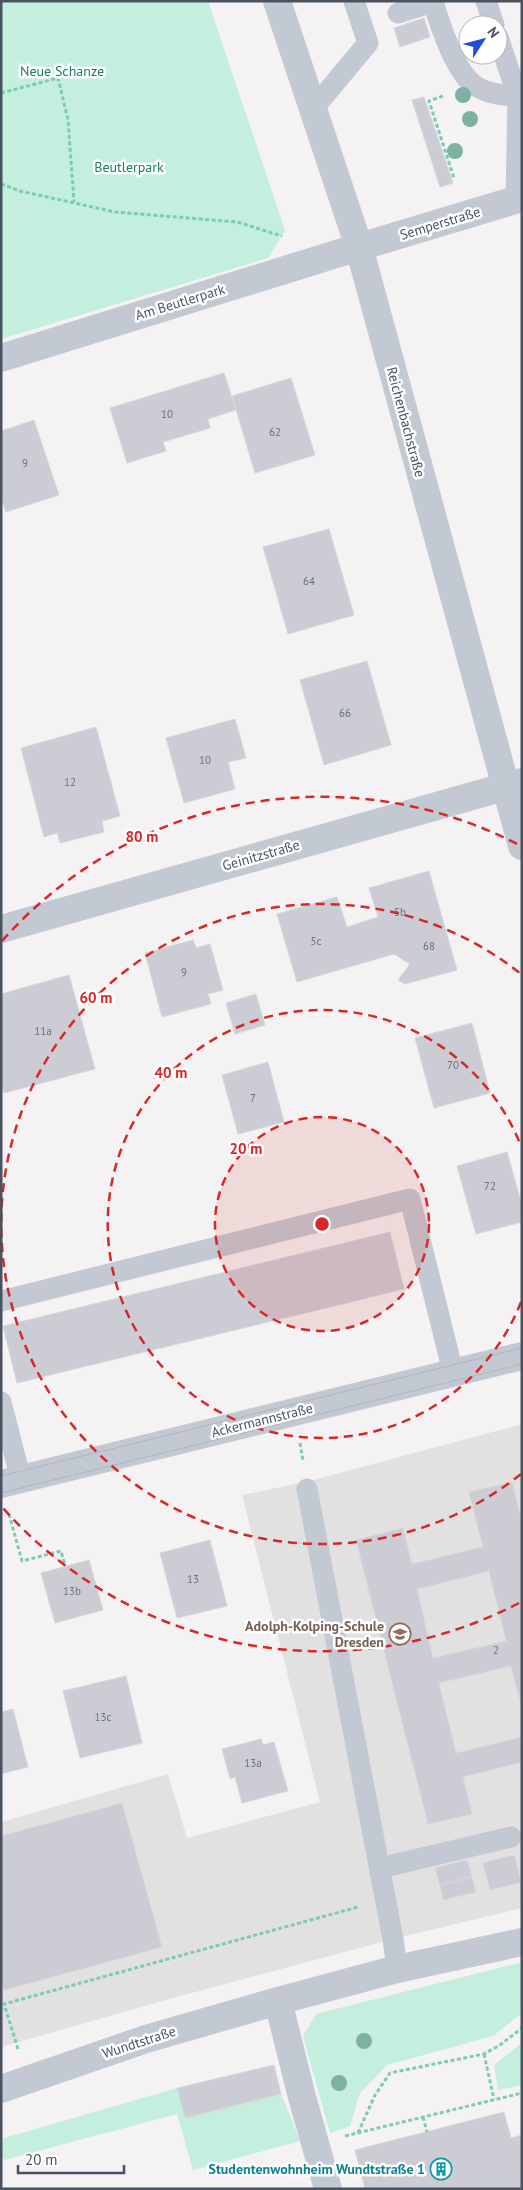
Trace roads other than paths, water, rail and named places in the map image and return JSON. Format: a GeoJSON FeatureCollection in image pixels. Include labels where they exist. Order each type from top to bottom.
{"type":"FeatureCollection","features":[{"type":"Feature","properties":{"kind":"street","name":"Reichenbachstraße"},"geometry":{"type":"LineString","coordinates":[[277,1],[359,247],[514,784],[522,846]]}},
{"type":"Feature","properties":{"kind":"street","name":"Semperstraße"},"geometry":{"type":"LineString","coordinates":[[359,247],[519,199]]}},
{"type":"Feature","properties":{"kind":"street","name":"Am Beutlerpark"},"geometry":{"type":"LineString","coordinates":[[1,358],[359,247]]}},
{"type":"Feature","properties":{"kind":"street","name":"Geinitzstraße"},"geometry":{"type":"LineString","coordinates":[[1,928],[514,784]]}},
{"type":"Feature","properties":{"kind":"street","name":"Ackermannstraße"},"geometry":{"type":"LineString","coordinates":[[10,1491],[294,1412],[522,1356]]}},
{"type":"Feature","properties":{"kind":"street","name":"Wundtstraße"},"geometry":{"type":"LineString","coordinates":[[1,2089],[146,2039],[278,2001],[397,1969],[522,1942]]}},
{"type":"Feature","properties":{"kind":"street"},"geometry":{"type":"LineString","coordinates":[[278,2001],[328,2189]]}},
{"type":"Feature","properties":{"kind":"lane"},"geometry":{"type":"LineString","coordinates":[[313,109],[368,43],[354,1]]}},
{"type":"Feature","properties":{"kind":"lane"},"geometry":{"type":"LineString","coordinates":[[486,1],[491,15]]}},
{"type":"Feature","properties":{"kind":"lane"},"geometry":{"type":"LineString","coordinates":[[398,14],[433,2],[444,38],[453,55],[475,86],[489,92],[518,97]]}},
{"type":"Feature","properties":{"kind":"lane"},"geometry":{"type":"LineString","coordinates":[[507,65],[518,97],[519,199]]}},
{"type":"Feature","properties":{"kind":"lane"},"geometry":{"type":"LineString","coordinates":[[1,1301],[410,1199],[453,1372]]}},
{"type":"Feature","properties":{"kind":"lane"},"geometry":{"type":"LineString","coordinates":[[1,1402],[10,1491]]}},
{"type":"Feature","properties":{"kind":"lane"},"geometry":{"type":"LineString","coordinates":[[307,1489],[380,1868],[397,1969]]}},
{"type":"Feature","properties":{"kind":"lane"},"geometry":{"type":"LineString","coordinates":[[380,1868],[511,1837]]}},
{"type":"Feature","properties":{"kind":"tram line"},"geometry":{"type":"LineString","coordinates":[[1,1476],[522,1348]]}},
{"type":"Feature","properties":{"kind":"tram line"},"geometry":{"type":"LineString","coordinates":[[1,1493],[522,1364]]}},
{"type":"Feature","properties":{"kind":"place","name":"Adolph-Kolping-Schule Dresden"},"geometry":{"type":"Point","coordinates":[400,1634]}},
{"type":"Feature","properties":{"kind":"place","name":"Studentenwohnheim Wundtstraße 1"},"geometry":{"type":"Point","coordinates":[441,2169]}},
{"type":"Feature","properties":{"kind":"park label","name":"Neue Schanze"},"geometry":{"type":"Point","coordinates":[62,71]}},
{"type":"Feature","properties":{"kind":"park label","name":"Beutlerpark"},"geometry":{"type":"Point","coordinates":[129,167]}}]}
